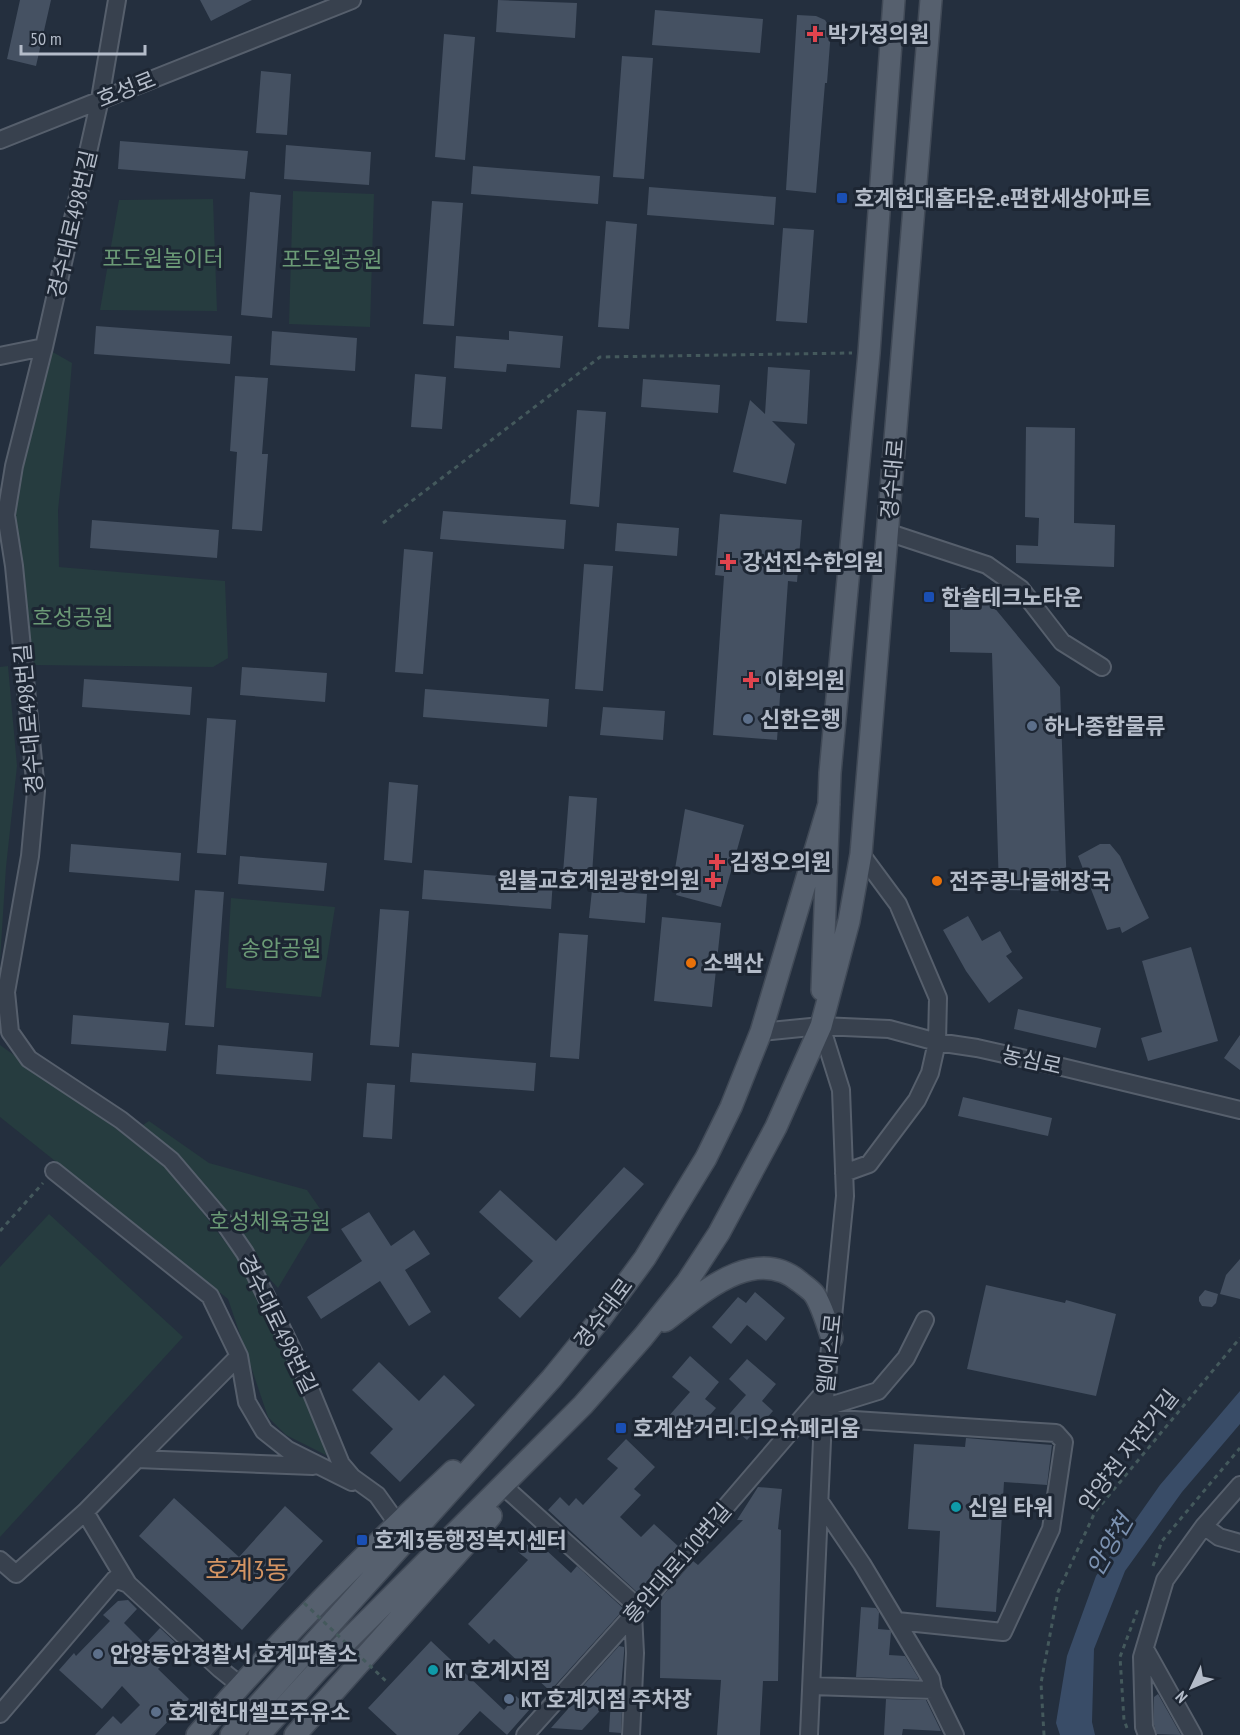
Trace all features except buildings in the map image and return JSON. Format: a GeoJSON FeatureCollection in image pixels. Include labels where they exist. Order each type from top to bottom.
{"type":"FeatureCollection","features":[{"type":"Feature","properties":{"kind":"main road","name":"경수대로"},"geometry":{"type":"LineString","coordinates":[[821,1026],[829,804],[869,353],[894,0]]}},
{"type":"Feature","properties":{"kind":"main road","name":"경수대로"},"geometry":{"type":"LineString","coordinates":[[259,1735],[320,1670],[582,1405],[643,1337],[687,1282],[719,1233],[776,1127],[821,1026],[849,921],[861,854],[931,0]]}},
{"type":"Feature","properties":{"kind":"main road","name":"경수대로"},"geometry":{"type":"LineString","coordinates":[[231,1735],[552,1378],[601,1318],[645,1258],[701,1166],[731,1107],[761,1032],[829,804]]}},
{"type":"Feature","properties":{"kind":"main road"},"geometry":{"type":"LineString","coordinates":[[643,1337],[708,1289],[745,1270],[770,1267],[793,1276],[814,1294],[832,1338]]}},
{"type":"Feature","properties":{"kind":"main road"},"geometry":{"type":"LineString","coordinates":[[197,1735],[240,1685],[397,1523],[552,1378]]}},
{"type":"Feature","properties":{"kind":"main road"},"geometry":{"type":"LineString","coordinates":[[297,1734],[512,1493],[582,1405]]}},
{"type":"Feature","properties":{"kind":"street","name":"경수대로498번길"},"geometry":{"type":"LineString","coordinates":[[117,0],[100,99],[44,347],[14,466],[6,515],[14,566],[36,791],[30,856],[6,992],[10,1032],[29,1059],[121,1120],[171,1160],[223,1221],[245,1254],[299,1364],[341,1464],[352,1477],[377,1495],[397,1523]]}},
{"type":"Feature","properties":{"kind":"street","name":"호성로"},"geometry":{"type":"LineString","coordinates":[[0,140],[352,0]]}},
{"type":"Feature","properties":{"kind":"street"},"geometry":{"type":"LineString","coordinates":[[0,356],[44,347]]}},
{"type":"Feature","properties":{"kind":"street"},"geometry":{"type":"LineString","coordinates":[[887,532],[987,565],[1021,589],[1062,642],[1102,668]]}},
{"type":"Feature","properties":{"kind":"street"},"geometry":{"type":"LineString","coordinates":[[844,1173],[869,1164],[917,1100],[930,1073],[937,1042],[938,998],[898,904],[861,854]]}},
{"type":"Feature","properties":{"kind":"street","name":"농심로"},"geometry":{"type":"LineString","coordinates":[[761,1032],[821,1026],[889,1029],[937,1042],[977,1048],[1240,1110]]}},
{"type":"Feature","properties":{"kind":"street","name":"엘에스로"},"geometry":{"type":"LineString","coordinates":[[809,1735],[823,1413],[845,1196],[841,1090],[821,1026]]}},
{"type":"Feature","properties":{"kind":"street"},"geometry":{"type":"LineString","coordinates":[[54,1171],[210,1296],[239,1356],[247,1402],[264,1431],[288,1450],[377,1495]]}},
{"type":"Feature","properties":{"kind":"street"},"geometry":{"type":"LineString","coordinates":[[823,1413],[878,1391],[906,1358],[925,1320]]}},
{"type":"Feature","properties":{"kind":"street"},"geometry":{"type":"LineString","coordinates":[[0,1560],[16,1574],[85,1512],[239,1356]]}},
{"type":"Feature","properties":{"kind":"street","name":"흥안대로110번길"},"geometry":{"type":"LineString","coordinates":[[525,1735],[636,1611],[826,1390]]}},
{"type":"Feature","properties":{"kind":"street"},"geometry":{"type":"LineString","coordinates":[[823,1413],[1056,1433],[1064,1442],[1051,1529],[1003,1632],[897,1621]]}},
{"type":"Feature","properties":{"kind":"street"},"geometry":{"type":"LineString","coordinates":[[137,1459],[320,1466]]}},
{"type":"Feature","properties":{"kind":"street"},"geometry":{"type":"LineString","coordinates":[[1147,1735],[1144,1727],[1142,1657],[1165,1581],[1204,1526],[1240,1485]]}},
{"type":"Feature","properties":{"kind":"street"},"geometry":{"type":"LineString","coordinates":[[512,1493],[636,1611],[631,1735]]}},
{"type":"Feature","properties":{"kind":"street"},"geometry":{"type":"LineString","coordinates":[[820,1502],[862,1564],[931,1679],[933,1690],[956,1735]]}},
{"type":"Feature","properties":{"kind":"street"},"geometry":{"type":"LineString","coordinates":[[85,1512],[128,1584],[240,1685]]}},
{"type":"Feature","properties":{"kind":"street"},"geometry":{"type":"LineString","coordinates":[[1204,1526],[1219,1537],[1240,1543]]}},
{"type":"Feature","properties":{"kind":"street"},"geometry":{"type":"LineString","coordinates":[[0,1714],[115,1579],[128,1584]]}},
{"type":"Feature","properties":{"kind":"street"},"geometry":{"type":"LineString","coordinates":[[1144,1649],[1193,1735]]}},
{"type":"Feature","properties":{"kind":"street"},"geometry":{"type":"LineString","coordinates":[[812,1686],[933,1690]]}},
{"type":"Feature","properties":{"kind":"path"},"geometry":{"type":"LineString","coordinates":[[383,523],[600,357],[869,353]]}},
{"type":"Feature","properties":{"kind":"path"},"geometry":{"type":"LineString","coordinates":[[0,1231],[54,1171]]}},
{"type":"Feature","properties":{"kind":"path","name":"안양천 자전거길"},"geometry":{"type":"LineString","coordinates":[[1044,1735],[1041,1683],[1058,1592],[1095,1512],[1240,1338]]}},
{"type":"Feature","properties":{"kind":"path"},"geometry":{"type":"LineString","coordinates":[[304,1603],[388,1683]]}},
{"type":"Feature","properties":{"kind":"green space","name":"포도원공원"},"geometry":{"type":"Polygon","coordinates":[[[293,191],[374,194],[370,327],[289,324],[293,191]]]}},
{"type":"Feature","properties":{"kind":"green space","name":"포도원놀이터"},"geometry":{"type":"Polygon","coordinates":[[[213,199],[217,311],[100,310],[119,200],[213,199]]]}},
{"type":"Feature","properties":{"kind":"green space","name":"호성공원"},"geometry":{"type":"Polygon","coordinates":[[[44,347],[72,363],[58,510],[59,567],[225,581],[228,658],[213,667],[34,665],[14,566],[14,466],[44,347]]]}},
{"type":"Feature","properties":{"kind":"green space"},"geometry":{"type":"Polygon","coordinates":[[[8,666],[17,766],[6,867],[0,961],[0,667],[8,666]]]}},
{"type":"Feature","properties":{"kind":"green space","name":"송암공원"},"geometry":{"type":"Polygon","coordinates":[[[231,898],[335,907],[321,997],[226,988],[231,898]]]}},
{"type":"Feature","properties":{"kind":"green space"},"geometry":{"type":"Polygon","coordinates":[[[0,1045],[170,1170],[239,1260],[305,1391],[330,1457],[286,1435],[268,1417],[228,1299],[0,1117],[0,1045]]]}},
{"type":"Feature","properties":{"kind":"green space","name":"호성체육공원"},"geometry":{"type":"Polygon","coordinates":[[[149,1121],[209,1163],[307,1190],[323,1213],[278,1288],[134,1131],[149,1121]]]}},
{"type":"Feature","properties":{"kind":"green space"},"geometry":{"type":"Polygon","coordinates":[[[49,1214],[183,1337],[0,1537],[0,1267],[49,1214]]]}},
{"type":"Feature","properties":{"kind":"water"},"geometry":{"type":"Polygon","coordinates":[[[1240,1391],[1240,1424],[1182,1492],[1125,1571],[1094,1649],[1092,1722],[1095,1735],[1060,1735],[1056,1723],[1067,1656],[1096,1576],[1160,1485],[1240,1391]]]}},
{"type":"Feature","properties":{"kind":"place","name":"박가정의원"},"geometry":{"type":"Point","coordinates":[815,34]}},
{"type":"Feature","properties":{"kind":"place","name":"호계현대홈타운.e편한세상아파트"},"geometry":{"type":"Point","coordinates":[842,198]}},
{"type":"Feature","properties":{"kind":"place","name":"강선진수한의원"},"geometry":{"type":"Point","coordinates":[728,562]}},
{"type":"Feature","properties":{"kind":"place","name":"한솔테크노타운"},"geometry":{"type":"Point","coordinates":[929,597]}},
{"type":"Feature","properties":{"kind":"place","name":"이화의원"},"geometry":{"type":"Point","coordinates":[751,680]}},
{"type":"Feature","properties":{"kind":"place","name":"신한은행"},"geometry":{"type":"Point","coordinates":[748,719]}},
{"type":"Feature","properties":{"kind":"place","name":"하나종합물류"},"geometry":{"type":"Point","coordinates":[1032,726]}},
{"type":"Feature","properties":{"kind":"place","name":"김정오의원"},"geometry":{"type":"Point","coordinates":[717,862]}},
{"type":"Feature","properties":{"kind":"place","name":"원불교호계원광한의원"},"geometry":{"type":"Point","coordinates":[713,880]}},
{"type":"Feature","properties":{"kind":"place","name":"전주콩나물해장국"},"geometry":{"type":"Point","coordinates":[937,881]}},
{"type":"Feature","properties":{"kind":"place","name":"소백산"},"geometry":{"type":"Point","coordinates":[691,963]}},
{"type":"Feature","properties":{"kind":"place","name":"호계삼거리.디오슈페리움"},"geometry":{"type":"Point","coordinates":[621,1428]}},
{"type":"Feature","properties":{"kind":"place","name":"신일 타워"},"geometry":{"type":"Point","coordinates":[956,1507]}},
{"type":"Feature","properties":{"kind":"place","name":"호계3동행정복지센터"},"geometry":{"type":"Point","coordinates":[362,1540]}},
{"type":"Feature","properties":{"kind":"place","name":"안양동안경찰서 호계파출소"},"geometry":{"type":"Point","coordinates":[98,1654]}},
{"type":"Feature","properties":{"kind":"place","name":"KT 호계지점"},"geometry":{"type":"Point","coordinates":[433,1670]}},
{"type":"Feature","properties":{"kind":"place","name":"KT 호계지점 주차장"},"geometry":{"type":"Point","coordinates":[509,1699]}},
{"type":"Feature","properties":{"kind":"place","name":"호계현대셀프주유소"},"geometry":{"type":"Point","coordinates":[156,1712]}},
{"type":"Feature","properties":{"kind":"district","name":"호계3동"},"geometry":{"type":"Point","coordinates":[247,1570]}},
{"type":"Feature","properties":{"kind":"water label","name":"안양천"},"geometry":{"type":"Point","coordinates":[1110,1545]}}]}
